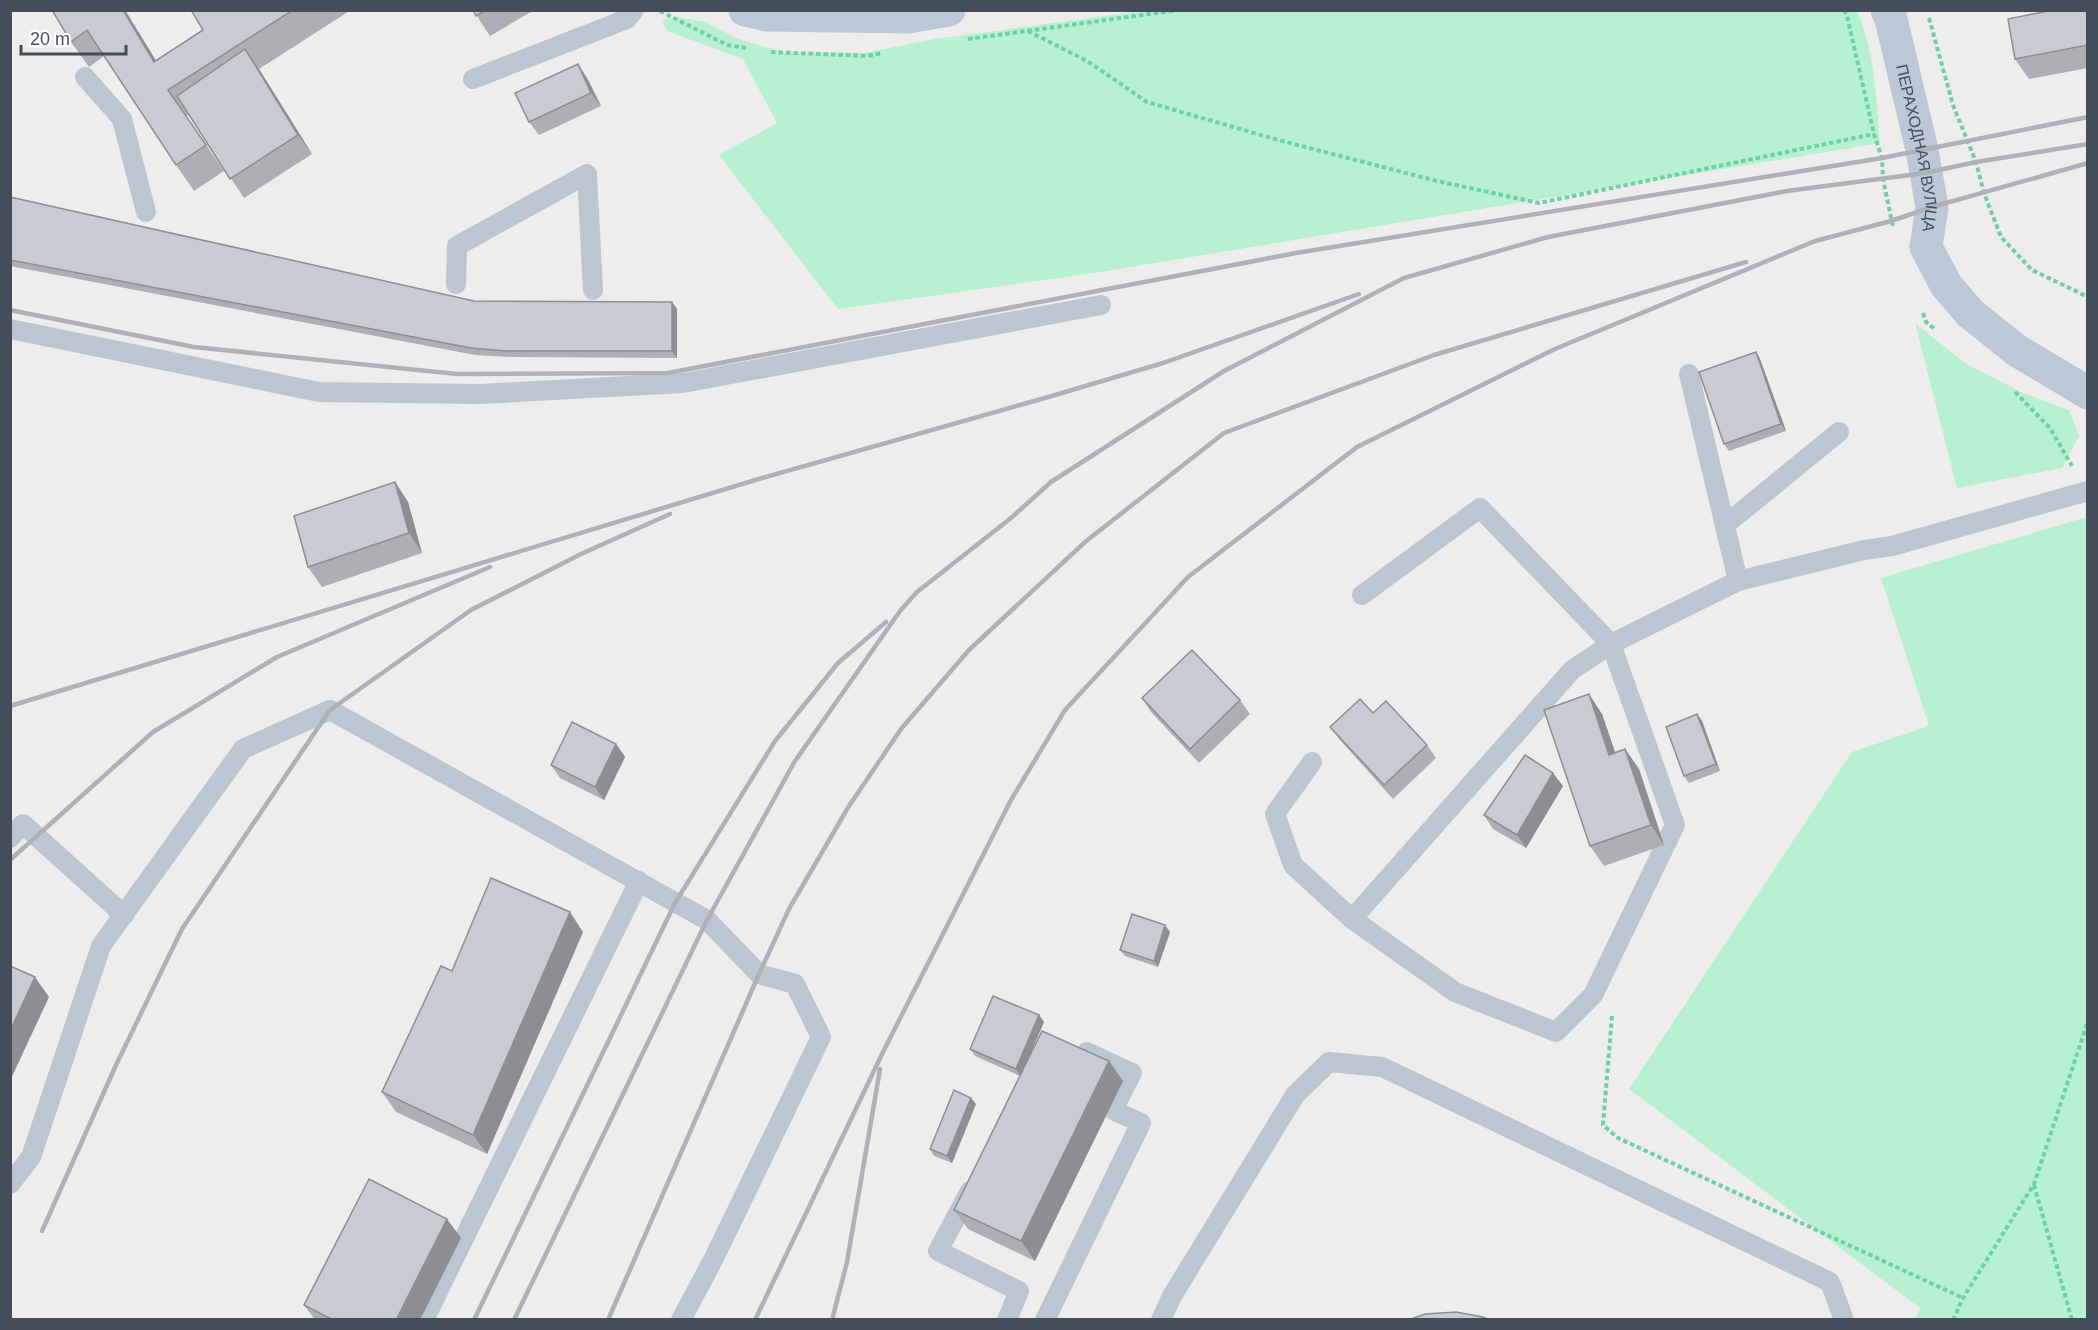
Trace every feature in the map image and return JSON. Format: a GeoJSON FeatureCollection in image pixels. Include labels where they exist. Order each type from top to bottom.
{"type":"FeatureCollection","features":[{"type":"Feature","properties":{"kind":"street"},"geometry":{"type":"LineString","coordinates":[[745,10],[766,15],[908,17],[949,10]]}},
{"type":"Feature","properties":{"kind":"street","name":"ПЕРАХОДНАЯ ВУЛІЦА"},"geometry":{"type":"LineString","coordinates":[[1887,10],[1922,150],[1932,207],[1926,247],[1946,285],[1970,314],[2016,350],[2088,393]]}},
{"type":"Feature","properties":{"kind":"lane"},"geometry":{"type":"LineString","coordinates":[[472,79],[627,19],[634,10]]}},
{"type":"Feature","properties":{"kind":"lane"},"geometry":{"type":"LineString","coordinates":[[85,77],[122,119],[146,212]]}},
{"type":"Feature","properties":{"kind":"lane"},"geometry":{"type":"LineString","coordinates":[[456,284],[457,246],[587,174],[593,290]]}},
{"type":"Feature","properties":{"kind":"lane"},"geometry":{"type":"LineString","coordinates":[[10,329],[319,392],[480,394],[682,383],[1101,305]]}},
{"type":"Feature","properties":{"kind":"lane"},"geometry":{"type":"LineString","coordinates":[[1689,374],[1738,581]]}},
{"type":"Feature","properties":{"kind":"lane"},"geometry":{"type":"LineString","coordinates":[[1725,525],[1839,432]]}},
{"type":"Feature","properties":{"kind":"lane"},"geometry":{"type":"LineString","coordinates":[[1352,919],[1572,670],[1611,644],[1738,581],[1864,550],[1892,546],[2088,491]]}},
{"type":"Feature","properties":{"kind":"lane"},"geometry":{"type":"LineString","coordinates":[[1312,762],[1275,814],[1293,866],[1352,919],[1455,992],[1556,1032],[1593,995],[1675,825],[1611,644],[1480,508],[1362,595]]}},
{"type":"Feature","properties":{"kind":"lane"},"geometry":{"type":"LineString","coordinates":[[10,1184],[31,1157],[101,946],[243,749],[330,710],[707,920],[759,974],[795,984],[821,1037],[714,1258],[681,1320]]}},
{"type":"Feature","properties":{"kind":"lane"},"geometry":{"type":"LineString","coordinates":[[15,827],[124,915]]}},
{"type":"Feature","properties":{"kind":"lane"},"geometry":{"type":"LineString","coordinates":[[424,1320],[639,881]]}},
{"type":"Feature","properties":{"kind":"lane"},"geometry":{"type":"LineString","coordinates":[[1045,1320],[1141,1123],[1113,1110],[1132,1073],[1071,1045]]}},
{"type":"Feature","properties":{"kind":"lane"},"geometry":{"type":"LineString","coordinates":[[1161,1320],[1172,1296],[1295,1095],[1329,1062],[1382,1067],[1830,1282],[1844,1320]]}},
{"type":"Feature","properties":{"kind":"lane"},"geometry":{"type":"LineString","coordinates":[[976,1179],[938,1251],[1019,1291],[1007,1320]]}},
{"type":"Feature","properties":{"kind":"path"},"geometry":{"type":"LineString","coordinates":[[1926,10],[1953,105],[1976,162],[1984,193],[2001,237],[2032,270],[2088,297]]}},
{"type":"Feature","properties":{"kind":"path"},"geometry":{"type":"LineString","coordinates":[[1028,31],[1088,61],[1147,102],[1278,140],[1437,181],[1539,203],[1874,134]]}},
{"type":"Feature","properties":{"kind":"path"},"geometry":{"type":"LineString","coordinates":[[1613,1010],[1604,1125],[1618,1138],[1963,1298]]}},
{"type":"Feature","properties":{"kind":"path"},"geometry":{"type":"LineString","coordinates":[[1953,1320],[1963,1298],[2034,1184],[2088,1021]]}},
{"type":"Feature","properties":{"kind":"path"},"geometry":{"type":"LineString","coordinates":[[2034,1184],[2072,1320]]}},
{"type":"Feature","properties":{"kind":"green space"},"geometry":{"type":"Polygon","coordinates":[[[1148,10],[1857,11],[1871,59],[1880,143],[1101,272],[838,309],[719,155],[777,123],[743,59],[667,31],[662,20],[677,17],[705,22],[738,39],[783,52],[864,53],[935,39],[1148,10]]]}},
{"type":"Feature","properties":{"kind":"green space"},"geometry":{"type":"Polygon","coordinates":[[[1915,323],[1966,364],[2025,394],[2069,410],[2079,436],[2062,468],[1957,488],[1915,323]]]}},
{"type":"Feature","properties":{"kind":"green space"},"geometry":{"type":"Polygon","coordinates":[[[2087,517],[2087,1319],[1915,1319],[1920,1308],[1629,1089],[1852,752],[1929,726],[1881,578],[2087,517]]]}},
{"type":"Feature","properties":{"kind":"building"},"geometry":{"type":"Polygon","coordinates":[[[52,10],[123,10],[154,62],[203,30],[191,10],[293,10],[168,90],[206,145],[176,165],[87,30],[71,42],[52,10]]]}},
{"type":"Feature","properties":{"kind":"building"},"geometry":{"type":"Polygon","coordinates":[[[473,10],[486,10],[476,16],[473,10]]]}},
{"type":"Feature","properties":{"kind":"building"},"geometry":{"type":"Polygon","coordinates":[[[2053,10],[2088,10],[2088,45],[2015,59],[2008,19],[2053,10]]]}},
{"type":"Feature","properties":{"kind":"building"},"geometry":{"type":"Polygon","coordinates":[[[245,49],[298,135],[230,179],[177,96],[245,49]]]}},
{"type":"Feature","properties":{"kind":"building"},"geometry":{"type":"Polygon","coordinates":[[[578,64],[591,93],[529,122],[515,93],[578,64]]]}},
{"type":"Feature","properties":{"kind":"building"},"geometry":{"type":"Polygon","coordinates":[[[10,197],[474,301],[672,302],[672,351],[507,351],[471,348],[10,260],[10,197]]]}},
{"type":"Feature","properties":{"kind":"building"},"geometry":{"type":"Polygon","coordinates":[[[1756,352],[1781,424],[1724,444],[1699,372],[1756,352]]]}},
{"type":"Feature","properties":{"kind":"building"},"geometry":{"type":"Polygon","coordinates":[[[395,482],[409,533],[308,567],[294,516],[395,482]]]}},
{"type":"Feature","properties":{"kind":"building"},"geometry":{"type":"Polygon","coordinates":[[[1192,650],[1240,700],[1190,749],[1142,698],[1192,650]]]}},
{"type":"Feature","properties":{"kind":"building"},"geometry":{"type":"Polygon","coordinates":[[[1589,694],[1609,755],[1625,749],[1651,825],[1590,846],[1544,710],[1589,694]]]}},
{"type":"Feature","properties":{"kind":"building"},"geometry":{"type":"Polygon","coordinates":[[[1360,699],[1373,713],[1386,701],[1427,745],[1384,785],[1330,727],[1360,699]]]}},
{"type":"Feature","properties":{"kind":"building"},"geometry":{"type":"Polygon","coordinates":[[[1697,714],[1716,764],[1684,776],[1666,727],[1697,714]]]}},
{"type":"Feature","properties":{"kind":"building"},"geometry":{"type":"Polygon","coordinates":[[[572,722],[616,744],[595,787],[551,765],[572,722]]]}},
{"type":"Feature","properties":{"kind":"building"},"geometry":{"type":"Polygon","coordinates":[[[1525,755],[1553,773],[1517,835],[1484,815],[1525,755]]]}},
{"type":"Feature","properties":{"kind":"building"},"geometry":{"type":"Polygon","coordinates":[[[491,878],[570,912],[473,1135],[382,1092],[441,966],[452,971],[491,878]]]}},
{"type":"Feature","properties":{"kind":"building"},"geometry":{"type":"Polygon","coordinates":[[[1132,914],[1165,925],[1154,961],[1120,950],[1132,914]]]}},
{"type":"Feature","properties":{"kind":"building"},"geometry":{"type":"Polygon","coordinates":[[[10,966],[35,977],[10,1031],[10,966]]]}},
{"type":"Feature","properties":{"kind":"building"},"geometry":{"type":"Polygon","coordinates":[[[993,996],[1039,1015],[1016,1069],[970,1049],[993,996]]]}},
{"type":"Feature","properties":{"kind":"building"},"geometry":{"type":"Polygon","coordinates":[[[1042,1031],[1109,1061],[1021,1241],[954,1210],[1042,1031]]]}},
{"type":"Feature","properties":{"kind":"building"},"geometry":{"type":"Polygon","coordinates":[[[954,1090],[971,1098],[947,1156],[930,1149],[954,1090]]]}},
{"type":"Feature","properties":{"kind":"building"},"geometry":{"type":"Polygon","coordinates":[[[369,1179],[447,1219],[396,1320],[333,1320],[304,1305],[369,1179]]]}},
{"type":"Feature","properties":{"kind":"building"},"geometry":{"type":"Polygon","coordinates":[[[1456,1312],[1489,1320],[1408,1320],[1425,1314],[1456,1312]]]}},
{"type":"Feature","properties":{"kind":"railway"},"geometry":{"type":"LineString","coordinates":[[10,310],[194,347],[457,374],[668,373],[1296,253],[1882,158],[2088,117]]}},
{"type":"Feature","properties":{"kind":"railway"},"geometry":{"type":"LineString","coordinates":[[514,1320],[707,920],[795,761],[900,611],[917,592],[1011,518],[1051,482],[1224,371],[1404,278],[1548,237],[1787,191],[1925,173],[1976,162],[2088,144]]}},
{"type":"Feature","properties":{"kind":"railway"},"geometry":{"type":"LineString","coordinates":[[755,1320],[883,1052],[1011,800],[1065,710],[1188,577],[1357,447],[1555,349],[1815,241],[2088,163]]}},
{"type":"Feature","properties":{"kind":"railway"},"geometry":{"type":"LineString","coordinates":[[608,1320],[789,909],[849,806],[901,729],[969,650],[1085,542],[1224,433],[1434,355],[1746,262]]}},
{"type":"Feature","properties":{"kind":"railway"},"geometry":{"type":"LineString","coordinates":[[10,706],[762,478],[1163,363],[1359,294]]}},
{"type":"Feature","properties":{"kind":"railway"},"geometry":{"type":"LineString","coordinates":[[42,1231],[116,1065],[182,929],[330,710],[471,610],[581,554],[670,514]]}},
{"type":"Feature","properties":{"kind":"railway"},"geometry":{"type":"LineString","coordinates":[[10,860],[153,732],[277,657],[490,567]]}},
{"type":"Feature","properties":{"kind":"railway"},"geometry":{"type":"LineString","coordinates":[[474,1320],[675,903],[775,741],[838,663],[886,622]]}},
{"type":"Feature","properties":{"kind":"railway"},"geometry":{"type":"LineString","coordinates":[[832,1320],[847,1262],[880,1069]]}}]}
